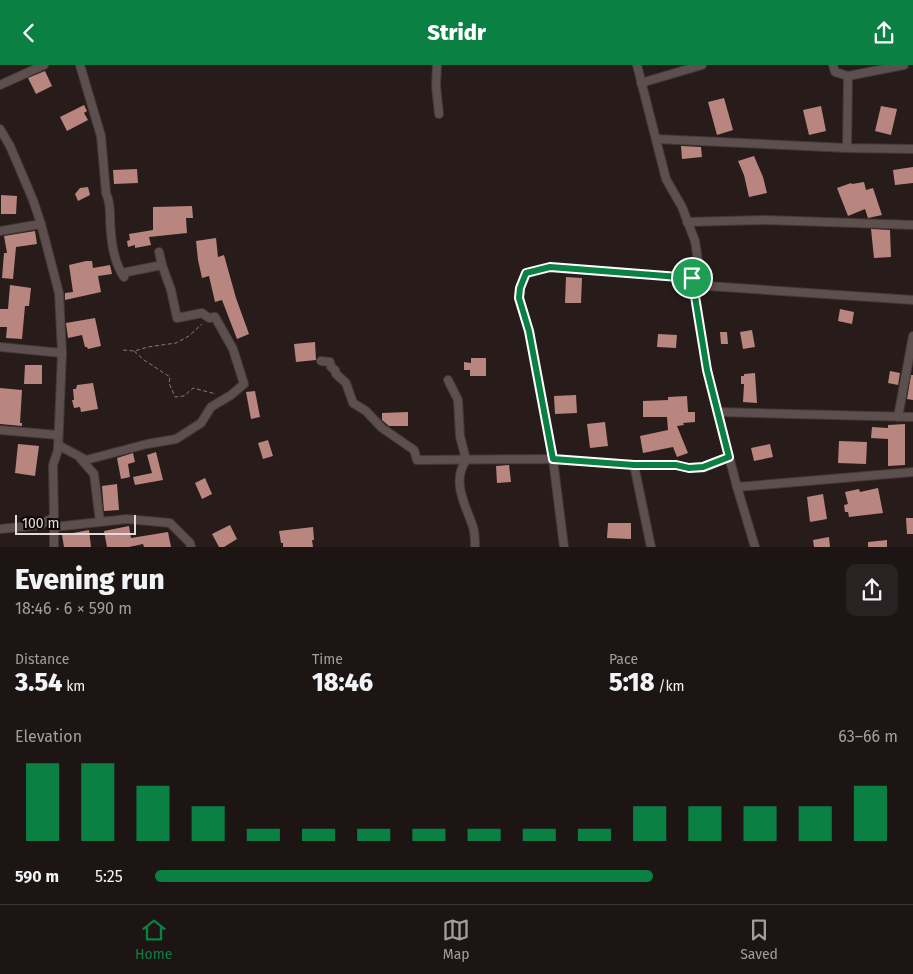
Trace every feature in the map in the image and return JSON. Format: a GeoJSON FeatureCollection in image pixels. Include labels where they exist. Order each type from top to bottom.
{"type":"FeatureCollection","features":[{"type":"Feature","properties":{"kind":"street"},"geometry":{"type":"LineString","coordinates":[[0,85],[44,65]]}},
{"type":"Feature","properties":{"kind":"street"},"geometry":{"type":"LineString","coordinates":[[80,65],[101,136],[106,193],[110,201],[116,265],[123,275],[162,265]]}},
{"type":"Feature","properties":{"kind":"street"},"geometry":{"type":"LineString","coordinates":[[437,65],[436,87],[439,114]]}},
{"type":"Feature","properties":{"kind":"street"},"geometry":{"type":"LineString","coordinates":[[637,65],[666,179],[682,207],[695,241],[700,267],[693,281],[707,370],[737,487],[755,547]]}},
{"type":"Feature","properties":{"kind":"street"},"geometry":{"type":"LineString","coordinates":[[641,83],[702,65]]}},
{"type":"Feature","properties":{"kind":"street"},"geometry":{"type":"LineString","coordinates":[[833,65],[835,72],[848,76],[904,65]]}},
{"type":"Feature","properties":{"kind":"street"},"geometry":{"type":"LineString","coordinates":[[847,148],[848,76]]}},
{"type":"Feature","properties":{"kind":"street"},"geometry":{"type":"LineString","coordinates":[[0,129],[10,147],[41,224],[59,293],[62,353],[58,445],[54,465],[54,547]]}},
{"type":"Feature","properties":{"kind":"street"},"geometry":{"type":"LineString","coordinates":[[656,139],[847,148],[913,149]]}},
{"type":"Feature","properties":{"kind":"street"},"geometry":{"type":"LineString","coordinates":[[687,221],[766,220],[913,225]]}},
{"type":"Feature","properties":{"kind":"street"},"geometry":{"type":"LineString","coordinates":[[0,231],[41,224]]}},
{"type":"Feature","properties":{"kind":"street"},"geometry":{"type":"LineString","coordinates":[[58,445],[86,460],[176,439],[201,423],[211,407],[232,395],[244,384],[233,349],[215,317],[209,318],[202,313],[177,319],[159,252]]}},
{"type":"Feature","properties":{"kind":"street"},"geometry":{"type":"LineString","coordinates":[[564,547],[553,459],[529,331],[519,298],[520,288],[526,273],[550,267],[913,300]]}},
{"type":"Feature","properties":{"kind":"street"},"geometry":{"type":"LineString","coordinates":[[898,417],[913,336]]}},
{"type":"Feature","properties":{"kind":"street"},"geometry":{"type":"LineString","coordinates":[[0,347],[62,353]]}},
{"type":"Feature","properties":{"kind":"street"},"geometry":{"type":"LineString","coordinates":[[321,361],[330,362],[336,374],[346,383],[353,403],[366,411],[382,429],[414,450],[417,460],[553,459],[634,465],[676,465],[689,468],[703,467],[729,457]]}},
{"type":"Feature","properties":{"kind":"street"},"geometry":{"type":"LineString","coordinates":[[448,380],[458,400],[460,436],[466,460],[459,484],[464,504],[474,528],[475,547]]}},
{"type":"Feature","properties":{"kind":"street"},"geometry":{"type":"LineString","coordinates":[[717,412],[913,417]]}},
{"type":"Feature","properties":{"kind":"street"},"geometry":{"type":"LineString","coordinates":[[0,430],[58,435]]}},
{"type":"Feature","properties":{"kind":"street"},"geometry":{"type":"LineString","coordinates":[[79,456],[94,475],[100,522]]}},
{"type":"Feature","properties":{"kind":"street"},"geometry":{"type":"LineString","coordinates":[[634,465],[651,547]]}},
{"type":"Feature","properties":{"kind":"street"},"geometry":{"type":"LineString","coordinates":[[737,487],[913,473]]}},
{"type":"Feature","properties":{"kind":"street"},"geometry":{"type":"LineString","coordinates":[[0,529],[40,525],[54,517]]}},
{"type":"Feature","properties":{"kind":"street"},"geometry":{"type":"LineString","coordinates":[[54,527],[127,519],[170,523],[190,543],[191,547]]}},
{"type":"Feature","properties":{"kind":"street"},"geometry":{"type":"LineString","coordinates":[[748,547],[753,538]]}},
{"type":"Feature","properties":{"kind":"path"},"geometry":{"type":"LineString","coordinates":[[123,350],[134,351],[176,343],[189,336],[209,318]]}},
{"type":"Feature","properties":{"kind":"path"},"geometry":{"type":"LineString","coordinates":[[134,351],[170,377],[169,383],[175,397],[184,396],[193,388],[216,394]]}},
{"type":"Feature","properties":{"kind":"building"},"geometry":{"type":"Polygon","coordinates":[[[45,71],[52,86],[36,94],[28,78],[45,71]]]}},
{"type":"Feature","properties":{"kind":"building"},"geometry":{"type":"Polygon","coordinates":[[[724,98],[733,130],[717,135],[708,102],[724,98]]]}},
{"type":"Feature","properties":{"kind":"building"},"geometry":{"type":"Polygon","coordinates":[[[84,105],[87,111],[84,113],[88,120],[67,131],[60,117],[84,105]]]}},
{"type":"Feature","properties":{"kind":"building"},"geometry":{"type":"Polygon","coordinates":[[[821,106],[826,131],[809,135],[803,110],[821,106]]]}},
{"type":"Feature","properties":{"kind":"building"},"geometry":{"type":"Polygon","coordinates":[[[881,106],[897,109],[891,135],[875,131],[881,106]]]}},
{"type":"Feature","properties":{"kind":"building"},"geometry":{"type":"Polygon","coordinates":[[[681,146],[701,147],[702,157],[682,159],[681,146]]]}},
{"type":"Feature","properties":{"kind":"building"},"geometry":{"type":"Polygon","coordinates":[[[754,156],[763,177],[767,193],[749,197],[744,175],[738,161],[754,156]]]}},
{"type":"Feature","properties":{"kind":"building"},"geometry":{"type":"Polygon","coordinates":[[[913,167],[913,183],[895,185],[893,170],[913,167]]]}},
{"type":"Feature","properties":{"kind":"building"},"geometry":{"type":"Polygon","coordinates":[[[137,169],[138,183],[114,184],[113,170],[137,169]]]}},
{"type":"Feature","properties":{"kind":"building"},"geometry":{"type":"Polygon","coordinates":[[[864,182],[866,190],[873,188],[882,215],[868,218],[865,209],[848,216],[837,188],[851,183],[864,182]]]}},
{"type":"Feature","properties":{"kind":"building"},"geometry":{"type":"Polygon","coordinates":[[[88,187],[90,195],[78,201],[75,194],[80,188],[88,187]]]}},
{"type":"Feature","properties":{"kind":"building"},"geometry":{"type":"Polygon","coordinates":[[[1,195],[17,196],[16,214],[1,214],[1,195]]]}},
{"type":"Feature","properties":{"kind":"building"},"geometry":{"type":"Polygon","coordinates":[[[192,206],[193,218],[186,218],[187,233],[149,237],[151,245],[135,248],[135,245],[128,247],[129,234],[153,230],[153,207],[192,206]]]}},
{"type":"Feature","properties":{"kind":"building"},"geometry":{"type":"Polygon","coordinates":[[[871,229],[890,230],[891,257],[874,258],[871,229]]]}},
{"type":"Feature","properties":{"kind":"building"},"geometry":{"type":"Polygon","coordinates":[[[35,231],[37,244],[16,247],[13,279],[2,278],[4,253],[7,253],[4,236],[35,231]]]}},
{"type":"Feature","properties":{"kind":"building"},"geometry":{"type":"Polygon","coordinates":[[[216,238],[218,257],[224,255],[236,298],[249,334],[237,339],[222,300],[215,302],[209,276],[202,278],[198,260],[196,241],[216,238]]]}},
{"type":"Feature","properties":{"kind":"building"},"geometry":{"type":"Polygon","coordinates":[[[92,261],[93,268],[110,265],[112,274],[98,276],[101,292],[65,300],[65,293],[73,292],[69,265],[92,261]]]}},
{"type":"Feature","properties":{"kind":"building"},"geometry":{"type":"Polygon","coordinates":[[[566,277],[582,278],[581,303],[565,303],[566,277]]]}},
{"type":"Feature","properties":{"kind":"building"},"geometry":{"type":"Polygon","coordinates":[[[10,285],[31,288],[29,306],[25,306],[22,339],[6,338],[7,327],[0,327],[0,309],[8,309],[10,285]]]}},
{"type":"Feature","properties":{"kind":"building"},"geometry":{"type":"Polygon","coordinates":[[[840,309],[854,312],[852,324],[838,321],[840,309]]]}},
{"type":"Feature","properties":{"kind":"building"},"geometry":{"type":"Polygon","coordinates":[[[95,318],[101,346],[88,349],[85,347],[82,335],[68,338],[66,323],[95,318]]]}},
{"type":"Feature","properties":{"kind":"building"},"geometry":{"type":"Polygon","coordinates":[[[752,330],[755,347],[743,349],[740,332],[752,330]]]}},
{"type":"Feature","properties":{"kind":"building"},"geometry":{"type":"Polygon","coordinates":[[[720,332],[727,332],[728,344],[721,344],[720,332]]]}},
{"type":"Feature","properties":{"kind":"building"},"geometry":{"type":"Polygon","coordinates":[[[658,334],[677,335],[676,348],[657,347],[658,334]]]}},
{"type":"Feature","properties":{"kind":"building"},"geometry":{"type":"Polygon","coordinates":[[[315,342],[316,360],[296,362],[294,344],[315,342]]]}},
{"type":"Feature","properties":{"kind":"building"},"geometry":{"type":"Polygon","coordinates":[[[471,358],[486,358],[486,376],[470,376],[470,370],[464,370],[464,362],[471,363],[471,358]]]}},
{"type":"Feature","properties":{"kind":"building"},"geometry":{"type":"Polygon","coordinates":[[[25,365],[42,365],[42,384],[24,384],[25,365]]]}},
{"type":"Feature","properties":{"kind":"building"},"geometry":{"type":"Polygon","coordinates":[[[890,371],[900,373],[898,385],[888,383],[890,371]]]}},
{"type":"Feature","properties":{"kind":"building"},"geometry":{"type":"Polygon","coordinates":[[[755,373],[757,403],[743,402],[744,384],[741,384],[741,376],[755,373]]]}},
{"type":"Feature","properties":{"kind":"building"},"geometry":{"type":"Polygon","coordinates":[[[911,375],[913,375],[913,400],[907,399],[911,375]]]}},
{"type":"Feature","properties":{"kind":"building"},"geometry":{"type":"Polygon","coordinates":[[[93,383],[98,409],[81,412],[80,407],[74,408],[72,400],[74,400],[73,389],[76,389],[77,385],[93,383]]]}},
{"type":"Feature","properties":{"kind":"building"},"geometry":{"type":"Polygon","coordinates":[[[0,388],[22,390],[20,423],[22,423],[22,426],[0,424],[0,388]]]}},
{"type":"Feature","properties":{"kind":"building"},"geometry":{"type":"Polygon","coordinates":[[[255,391],[260,417],[251,419],[246,392],[255,391]]]}},
{"type":"Feature","properties":{"kind":"building"},"geometry":{"type":"Polygon","coordinates":[[[576,395],[577,413],[555,414],[554,396],[576,395]]]}},
{"type":"Feature","properties":{"kind":"building"},"geometry":{"type":"Polygon","coordinates":[[[687,396],[688,412],[695,412],[695,422],[683,423],[684,425],[677,426],[688,453],[677,457],[673,447],[643,453],[640,436],[668,430],[667,417],[643,417],[643,401],[668,400],[668,397],[687,396]]]}},
{"type":"Feature","properties":{"kind":"building"},"geometry":{"type":"Polygon","coordinates":[[[408,412],[408,426],[389,426],[382,420],[382,413],[408,412]]]}},
{"type":"Feature","properties":{"kind":"building"},"geometry":{"type":"Polygon","coordinates":[[[605,422],[608,446],[590,448],[587,424],[605,422]]]}},
{"type":"Feature","properties":{"kind":"building"},"geometry":{"type":"Polygon","coordinates":[[[905,424],[905,465],[888,466],[888,439],[871,438],[872,427],[888,428],[888,425],[905,424]]]}},
{"type":"Feature","properties":{"kind":"building"},"geometry":{"type":"Polygon","coordinates":[[[268,440],[273,456],[263,459],[258,443],[268,440]]]}},
{"type":"Feature","properties":{"kind":"building"},"geometry":{"type":"Polygon","coordinates":[[[839,441],[867,442],[866,464],[838,463],[839,441]]]}},
{"type":"Feature","properties":{"kind":"building"},"geometry":{"type":"Polygon","coordinates":[[[18,444],[39,446],[35,476],[15,473],[18,444]]]}},
{"type":"Feature","properties":{"kind":"building"},"geometry":{"type":"Polygon","coordinates":[[[770,444],[773,457],[754,461],[751,448],[770,444]]]}},
{"type":"Feature","properties":{"kind":"building"},"geometry":{"type":"Polygon","coordinates":[[[156,452],[163,480],[135,485],[133,477],[152,473],[147,455],[156,452]]]}},
{"type":"Feature","properties":{"kind":"building"},"geometry":{"type":"Polygon","coordinates":[[[133,453],[135,462],[128,464],[130,477],[121,479],[117,458],[133,453]]]}},
{"type":"Feature","properties":{"kind":"building"},"geometry":{"type":"Polygon","coordinates":[[[509,465],[511,482],[497,483],[496,466],[509,465]]]}},
{"type":"Feature","properties":{"kind":"building"},"geometry":{"type":"Polygon","coordinates":[[[205,478],[212,494],[202,499],[195,483],[205,478]]]}},
{"type":"Feature","properties":{"kind":"building"},"geometry":{"type":"Polygon","coordinates":[[[117,484],[119,510],[104,511],[102,486],[117,484]]]}},
{"type":"Feature","properties":{"kind":"building"},"geometry":{"type":"Polygon","coordinates":[[[878,488],[883,513],[849,517],[848,512],[845,512],[844,505],[848,504],[845,492],[859,489],[860,492],[878,488]]]}},
{"type":"Feature","properties":{"kind":"building"},"geometry":{"type":"Polygon","coordinates":[[[823,494],[827,519],[810,522],[807,497],[823,494]]]}},
{"type":"Feature","properties":{"kind":"building"},"geometry":{"type":"Polygon","coordinates":[[[906,518],[913,518],[913,534],[907,534],[906,518]]]}},
{"type":"Feature","properties":{"kind":"building"},"geometry":{"type":"Polygon","coordinates":[[[608,523],[631,523],[631,539],[607,538],[608,523]]]}},
{"type":"Feature","properties":{"kind":"building"},"geometry":{"type":"Polygon","coordinates":[[[230,525],[237,539],[224,547],[219,547],[212,534],[230,525]]]}},
{"type":"Feature","properties":{"kind":"building"},"geometry":{"type":"Polygon","coordinates":[[[129,526],[131,538],[168,532],[171,547],[144,547],[143,544],[129,547],[107,547],[104,531],[129,526]]]}},
{"type":"Feature","properties":{"kind":"building"},"geometry":{"type":"Polygon","coordinates":[[[313,527],[313,547],[283,547],[279,531],[313,527]]]}},
{"type":"Feature","properties":{"kind":"building"},"geometry":{"type":"Polygon","coordinates":[[[89,530],[91,547],[64,547],[62,535],[89,530]]]}},
{"type":"Feature","properties":{"kind":"building"},"geometry":{"type":"Polygon","coordinates":[[[829,537],[830,547],[814,547],[813,540],[829,537]]]}},
{"type":"Feature","properties":{"kind":"building"},"geometry":{"type":"Polygon","coordinates":[[[887,540],[887,547],[868,547],[868,542],[887,540]]]}},
{"type":"Feature","properties":{"kind":"route"},"geometry":{"type":"LineString","coordinates":[[550,267],[692,278],[707,370],[729,457],[703,467],[689,468],[676,465],[634,465],[553,459],[529,331],[519,298],[520,288],[526,273],[550,267]]}}]}
